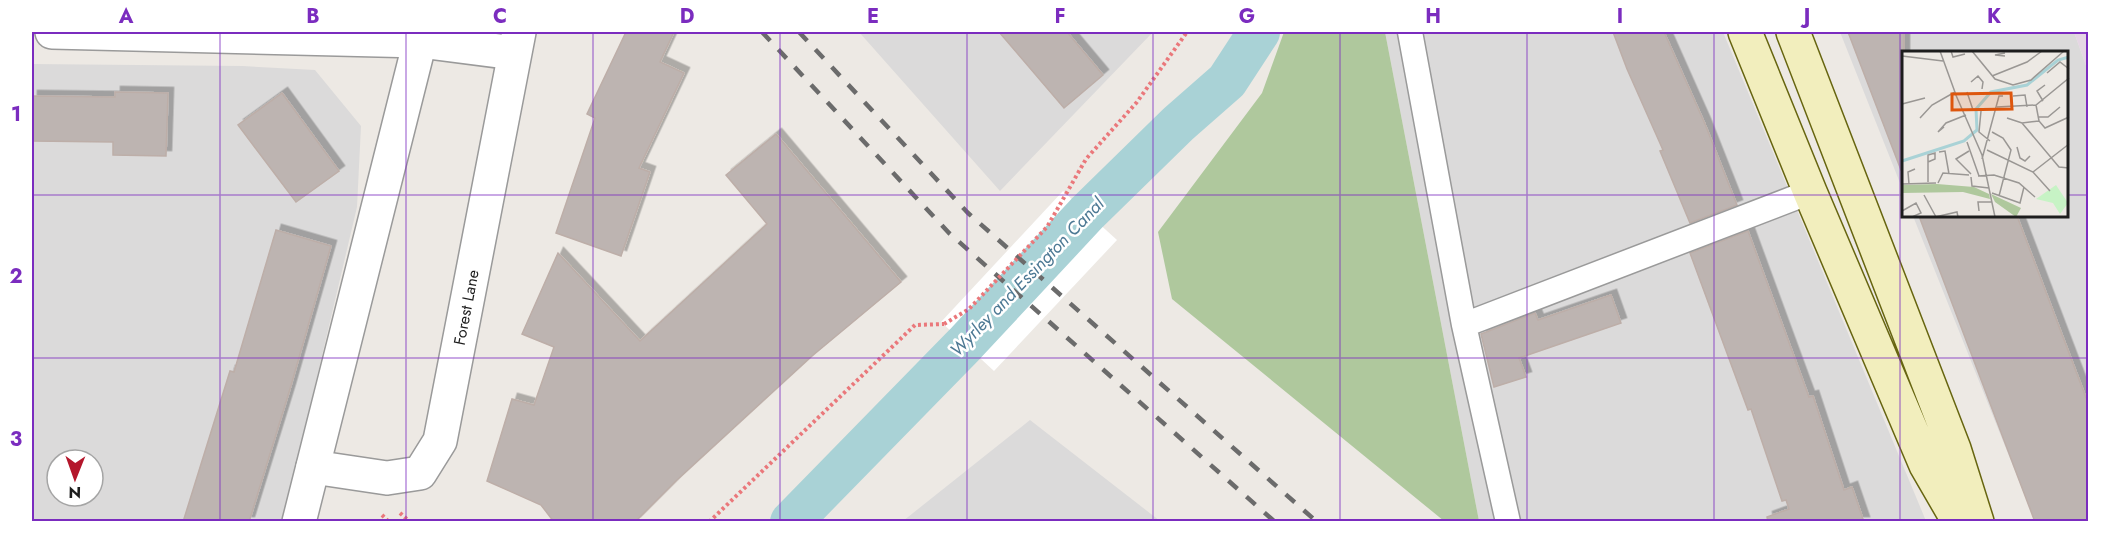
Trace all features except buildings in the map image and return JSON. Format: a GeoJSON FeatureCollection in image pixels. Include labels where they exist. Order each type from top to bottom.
{"type":"FeatureCollection","features":[{"type":"Feature","properties":{"kind":"main road"},"geometry":{"type":"LineString","coordinates":[[1745,32],[1926,465],[1959,522]]}},
{"type":"Feature","properties":{"kind":"main road"},"geometry":{"type":"LineString","coordinates":[[1793,32],[1954,448],[1977,522]]}},
{"type":"Feature","properties":{"kind":"street"},"geometry":{"type":"LineString","coordinates":[[52,32],[420,42],[517,42]]}},
{"type":"Feature","properties":{"kind":"street"},"geometry":{"type":"LineString","coordinates":[[299,522],[420,42]]}},
{"type":"Feature","properties":{"kind":"street","name":"Forest Lane"},"geometry":{"type":"LineString","coordinates":[[313,467],[387,478],[420,473],[440,441],[517,42]]}},
{"type":"Feature","properties":{"kind":"lane"},"geometry":{"type":"LineString","coordinates":[[1410,32],[1464,325],[1508,522]]}},
{"type":"Feature","properties":{"kind":"lane"},"geometry":{"type":"LineString","coordinates":[[1464,325],[1810,192]]}},
{"type":"Feature","properties":{"kind":"path"},"geometry":{"type":"LineString","coordinates":[[709,522],[915,325],[944,324],[969,309],[1047,227],[1086,159],[1137,102],[1187,32]]}},
{"type":"Feature","properties":{"kind":"shaded area"},"geometry":{"type":"Polygon","coordinates":[[[859,32],[1153,32],[1000,191],[859,32]]]}},
{"type":"Feature","properties":{"kind":"shaded area"},"geometry":{"type":"Polygon","coordinates":[[[1385,32],[1723,32],[1926,521],[1479,521],[1385,32]]]}},
{"type":"Feature","properties":{"kind":"shaded area"},"geometry":{"type":"Polygon","coordinates":[[[1840,32],[2074,32],[2088,71],[2088,521],[2035,521],[1914,218],[2069,218],[2069,51],[1902,51],[1902,188],[1840,32]]]}},
{"type":"Feature","properties":{"kind":"shaded area"},"geometry":{"type":"Polygon","coordinates":[[[2074,32],[2088,32],[2088,71],[2074,32]]]}},
{"type":"Feature","properties":{"kind":"shaded area"},"geometry":{"type":"Polygon","coordinates":[[[32,64],[242,66],[315,70],[361,126],[357,207],[283,521],[32,522],[32,64]]]}},
{"type":"Feature","properties":{"kind":"shaded area"},"geometry":{"type":"Polygon","coordinates":[[[1030,420],[1160,521],[903,521],[1030,420]]]}},
{"type":"Feature","properties":{"kind":"green space"},"geometry":{"type":"Polygon","coordinates":[[[1284,32],[1385,32],[1479,521],[1444,521],[1172,299],[1158,232],[1262,93],[1284,32]]]}},
{"type":"Feature","properties":{"kind":"pier"},"geometry":{"type":"Polygon","coordinates":[[[1063,191],[1117,240],[994,371],[941,322],[1063,191]]]}},
{"type":"Feature","properties":{"kind":"waterway","name":"Wyrley and Essington Canal"},"geometry":{"type":"LineString","coordinates":[[791,522],[965,344],[1087,213],[1178,124],[1227,81],[1259,32]]}},
{"type":"Feature","properties":{"kind":"railway"},"geometry":{"type":"LineString","coordinates":[[762,32],[949,233],[1275,522]]}},
{"type":"Feature","properties":{"kind":"railway"},"geometry":{"type":"LineString","coordinates":[[799,32],[968,213],[1317,522]]}}]}
